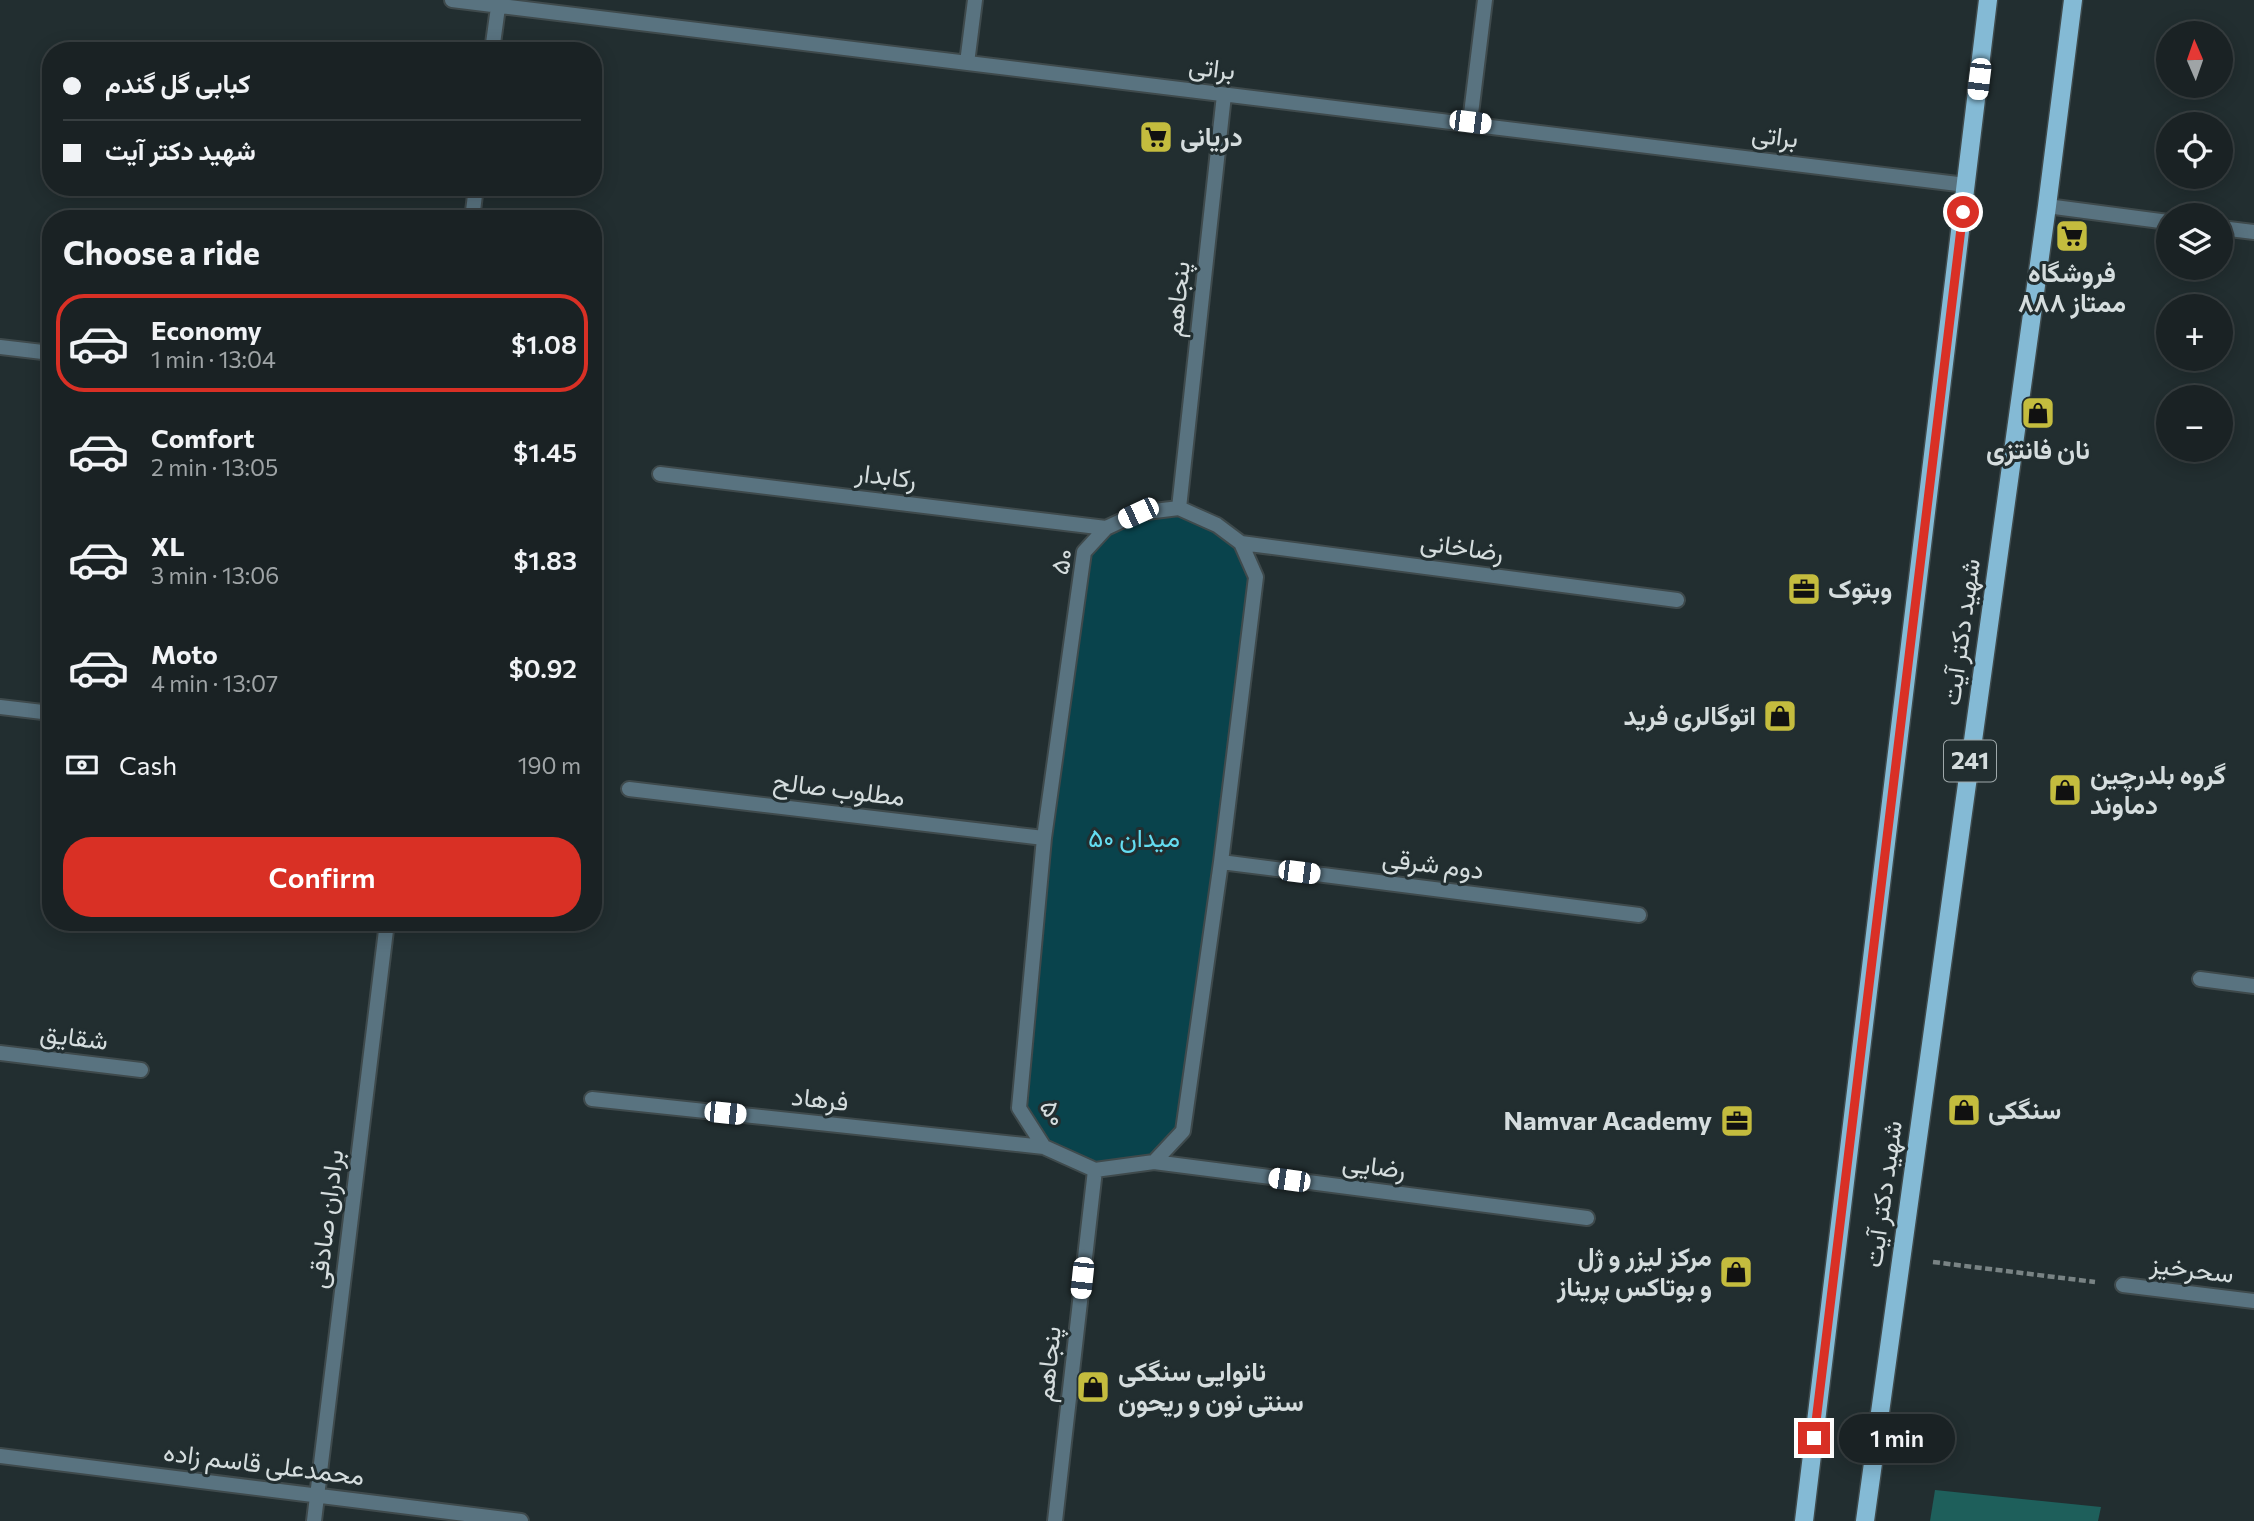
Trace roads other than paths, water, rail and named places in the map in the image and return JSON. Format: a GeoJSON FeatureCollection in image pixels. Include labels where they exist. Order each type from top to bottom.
{"type":"FeatureCollection","features":[{"type":"Feature","properties":{"kind":"main road","name":"شهید دکتر آیت"},"geometry":{"type":"LineString","coordinates":[[1804,1521],[1988,0]]}},
{"type":"Feature","properties":{"kind":"main road","name":"شهید دکتر آیت"},"geometry":{"type":"LineString","coordinates":[[1865,1521],[2047,206],[2073,0]]}},
{"type":"Feature","properties":{"kind":"street","name":"براتی"},"geometry":{"type":"LineString","coordinates":[[452,0],[498,3],[1224,95],[1470,122],[1966,186]]}},
{"type":"Feature","properties":{"kind":"street"},"geometry":{"type":"LineString","coordinates":[[967,63],[975,0]]}},
{"type":"Feature","properties":{"kind":"street"},"geometry":{"type":"LineString","coordinates":[[1470,122],[1485,0]]}},
{"type":"Feature","properties":{"kind":"street"},"geometry":{"type":"LineString","coordinates":[[493,42],[498,3]]}},
{"type":"Feature","properties":{"kind":"street","name":"پنجاهم"},"geometry":{"type":"LineString","coordinates":[[1179,508],[1224,95]]}},
{"type":"Feature","properties":{"kind":"street"},"geometry":{"type":"LineString","coordinates":[[2047,206],[2156,220]]}},
{"type":"Feature","properties":{"kind":"street"},"geometry":{"type":"LineString","coordinates":[[2233,229],[2254,232]]}},
{"type":"Feature","properties":{"kind":"street"},"geometry":{"type":"LineString","coordinates":[[0,347],[42,352]]}},
{"type":"Feature","properties":{"kind":"street","name":"رکابدار"},"geometry":{"type":"LineString","coordinates":[[660,474],[1106,528]]}},
{"type":"Feature","properties":{"kind":"street"},"geometry":{"type":"LineString","coordinates":[[1094,1170],[1154,1162],[1183,1131],[1221,862],[1256,577],[1241,543],[1217,526],[1179,508]]}},
{"type":"Feature","properties":{"kind":"street","name":"۵۰"},"geometry":{"type":"LineString","coordinates":[[1094,1170],[1044,1147],[1019,1108],[1044,838],[1084,552],[1106,528],[1138,513],[1179,508]]}},
{"type":"Feature","properties":{"kind":"street","name":"رضاخانی"},"geometry":{"type":"LineString","coordinates":[[1241,543],[1678,600]]}},
{"type":"Feature","properties":{"kind":"street"},"geometry":{"type":"LineString","coordinates":[[0,707],[42,712]]}},
{"type":"Feature","properties":{"kind":"street","name":"مطلوب صالح"},"geometry":{"type":"LineString","coordinates":[[629,789],[1044,838]]}},
{"type":"Feature","properties":{"kind":"street","name":"دوم شرقی"},"geometry":{"type":"LineString","coordinates":[[1221,862],[1639,915]]}},
{"type":"Feature","properties":{"kind":"street","name":"برادران صادقی"},"geometry":{"type":"LineString","coordinates":[[314,1521],[386,931]]}},
{"type":"Feature","properties":{"kind":"street"},"geometry":{"type":"LineString","coordinates":[[2200,979],[2254,986]]}},
{"type":"Feature","properties":{"kind":"street","name":"شقایق"},"geometry":{"type":"LineString","coordinates":[[0,1053],[141,1070]]}},
{"type":"Feature","properties":{"kind":"street","name":"فرهاد"},"geometry":{"type":"LineString","coordinates":[[592,1100],[1044,1147]]}},
{"type":"Feature","properties":{"kind":"street","name":"رضایی"},"geometry":{"type":"LineString","coordinates":[[1154,1162],[1587,1218]]}},
{"type":"Feature","properties":{"kind":"street","name":"پنجاهم"},"geometry":{"type":"LineString","coordinates":[[1055,1521],[1094,1170]]}},
{"type":"Feature","properties":{"kind":"street","name":"سحرخیز"},"geometry":{"type":"LineString","coordinates":[[2123,1285],[2254,1301]]}},
{"type":"Feature","properties":{"kind":"street","name":"محمدعلی قاسم زاده"},"geometry":{"type":"LineString","coordinates":[[0,1456],[521,1521]]}},
{"type":"Feature","properties":{"kind":"place","name":"دریانی"},"geometry":{"type":"Point","coordinates":[1156,137]}},
{"type":"Feature","properties":{"kind":"place","name":"فروشگاه ممتاز ۸۸۸"},"geometry":{"type":"Point","coordinates":[2072,236]}},
{"type":"Feature","properties":{"kind":"place","name":"نان فانتزی"},"geometry":{"type":"Point","coordinates":[2038,413]}},
{"type":"Feature","properties":{"kind":"place","name":"وبتوک"},"geometry":{"type":"Point","coordinates":[1804,589]}},
{"type":"Feature","properties":{"kind":"place","name":"اتوگالری فرید"},"geometry":{"type":"Point","coordinates":[1780,716]}},
{"type":"Feature","properties":{"kind":"place","name":"گروه بلدرچین دماوند"},"geometry":{"type":"Point","coordinates":[2065,790]}},
{"type":"Feature","properties":{"kind":"place","name":"سنگکی"},"geometry":{"type":"Point","coordinates":[1964,1110]}},
{"type":"Feature","properties":{"kind":"place","name":"Namvar Academy"},"geometry":{"type":"Point","coordinates":[1737,1121]}},
{"type":"Feature","properties":{"kind":"place","name":"مرکز لیزر و ژل و بوتاکس پریناز"},"geometry":{"type":"Point","coordinates":[1736,1272]}},
{"type":"Feature","properties":{"kind":"place","name":"نانوایی سنگکی سنتی نون و ریحون"},"geometry":{"type":"Point","coordinates":[1093,1387]}},
{"type":"Feature","properties":{"kind":"park label","name":"میدان ۵۰"},"geometry":{"type":"Point","coordinates":[1134,838]}}]}
